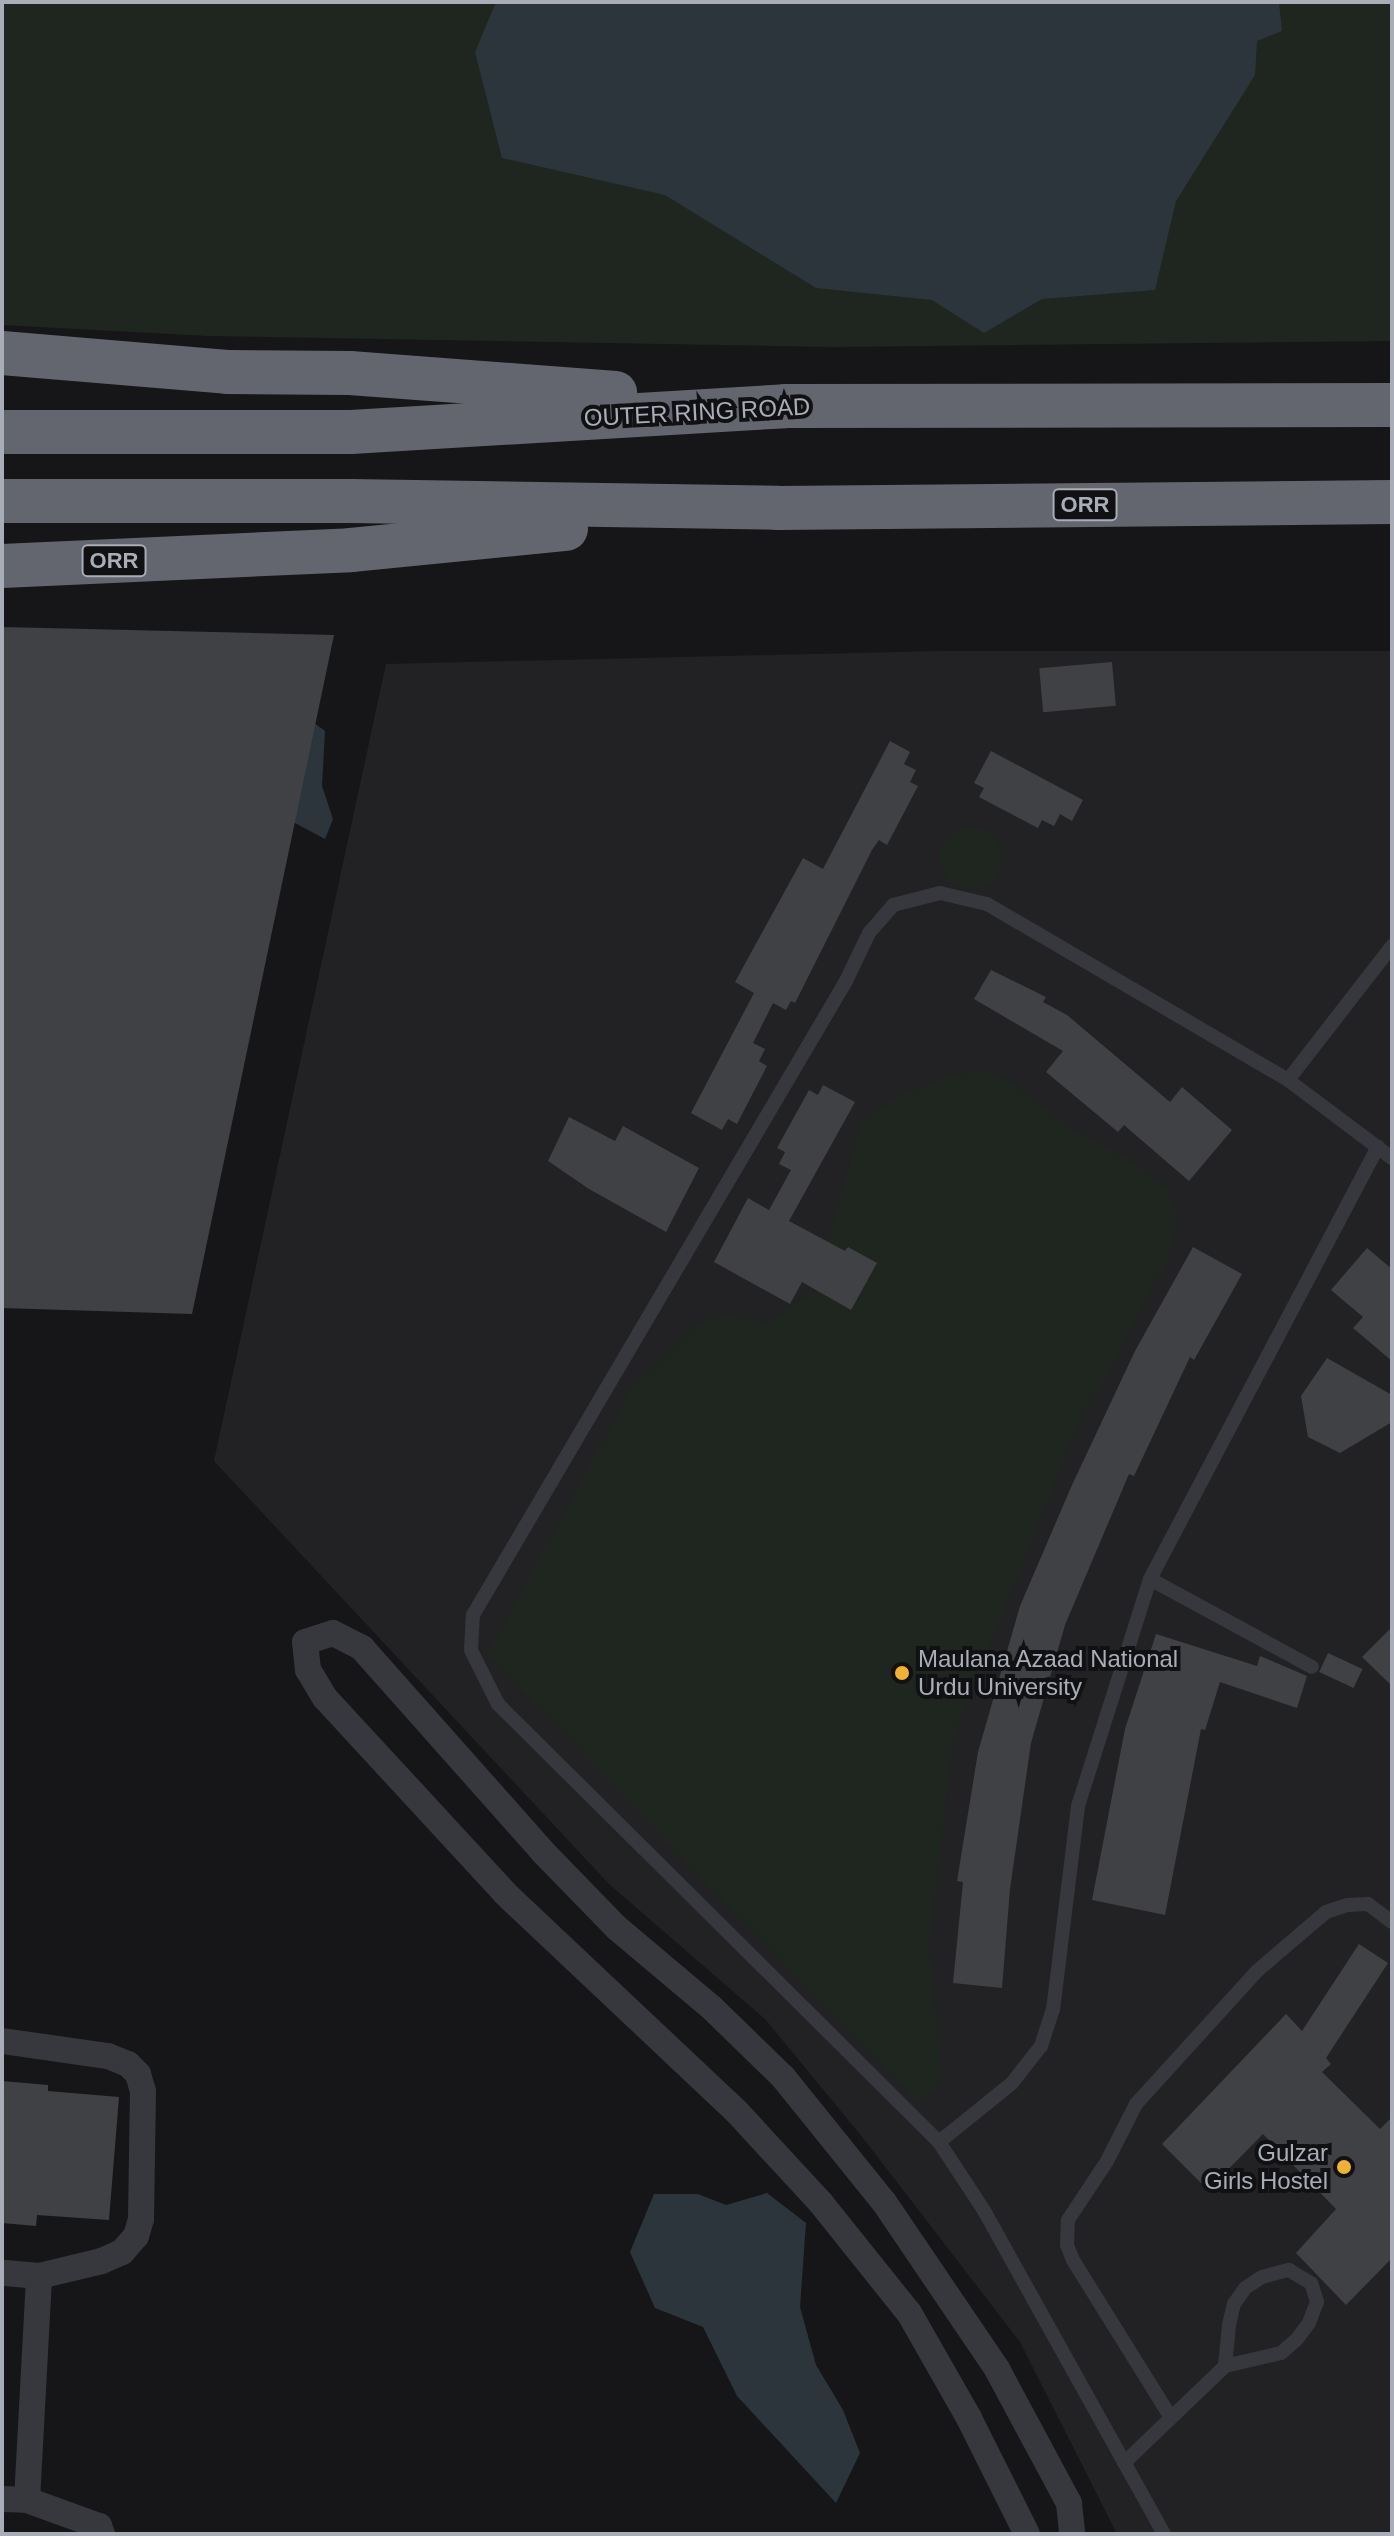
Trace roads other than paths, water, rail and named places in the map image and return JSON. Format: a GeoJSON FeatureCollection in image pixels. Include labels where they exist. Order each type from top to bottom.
{"type":"FeatureCollection","features":[{"type":"Feature","properties":{"kind":"highway"},"geometry":{"type":"LineString","coordinates":[[7,352],[227,372],[350,373],[785,406]]}},
{"type":"Feature","properties":{"kind":"highway","name":"OUTER RING ROAD"},"geometry":{"type":"LineString","coordinates":[[2,432],[351,432],[785,406],[1392,405]]}},
{"type":"Feature","properties":{"kind":"highway","name":"ORR"},"geometry":{"type":"LineString","coordinates":[[2,501],[351,501],[778,508],[1392,502]]}},
{"type":"Feature","properties":{"kind":"highway","name":"ORR"},"geometry":{"type":"LineString","coordinates":[[2,566],[351,550],[778,508]]}},
{"type":"Feature","properties":{"kind":"street"},"geometry":{"type":"LineString","coordinates":[[1027,2534],[969,2418],[909,2313],[821,2203],[736,2111],[505,1893],[325,1698],[308,1670],[305,1642],[333,1633],[362,1648],[617,1928],[712,2008],[783,2077],[884,2202],[997,2369],[1069,2503],[1072,2534]]}},
{"type":"Feature","properties":{"kind":"street"},"geometry":{"type":"LineString","coordinates":[[2,2041],[108,2056],[128,2064],[138,2074],[143,2091],[141,2219],[136,2236],[122,2252],[102,2261],[39,2276],[2,2273]]}},
{"type":"Feature","properties":{"kind":"street"},"geometry":{"type":"LineString","coordinates":[[39,2276],[14,2499],[99,2526],[102,2534]]}},
{"type":"Feature","properties":{"kind":"lane"},"geometry":{"type":"LineString","coordinates":[[1164,2534],[985,2212],[939,2142],[498,1704],[471,1650],[473,1615],[846,981],[869,933],[893,905],[940,893],[987,904],[1288,1080],[1392,1158]]}},
{"type":"Feature","properties":{"kind":"lane"},"geometry":{"type":"LineString","coordinates":[[1288,1080],[1392,946]]}},
{"type":"Feature","properties":{"kind":"lane"},"geometry":{"type":"LineString","coordinates":[[939,2142],[1012,2083],[1041,2046],[1053,2010],[1078,1806],[1150,1579],[1378,1146]]}},
{"type":"Feature","properties":{"kind":"lane"},"geometry":{"type":"LineString","coordinates":[[1150,1579],[1312,1667]]}},
{"type":"Feature","properties":{"kind":"lane"},"geometry":{"type":"LineString","coordinates":[[1170,2416],[1073,2260],[1067,2245],[1068,2220],[1107,2161],[1136,2104],[1257,1971],[1326,1912],[1347,1905],[1368,1904],[1392,1922]]}},
{"type":"Feature","properties":{"kind":"lane"},"geometry":{"type":"LineString","coordinates":[[1124,2463],[1225,2366],[1281,2353],[1296,2340],[1309,2323],[1317,2302],[1314,2289],[1306,2278],[1289,2270],[1245,2288],[1234,2304],[1225,2366]]}},
{"type":"Feature","properties":{"kind":"place","name":"Maulana Azaad National Urdu University"},"geometry":{"type":"Point","coordinates":[902,1673]}},
{"type":"Feature","properties":{"kind":"place","name":"Gulzar Girls Hostel"},"geometry":{"type":"Point","coordinates":[1344,2167]}}]}
